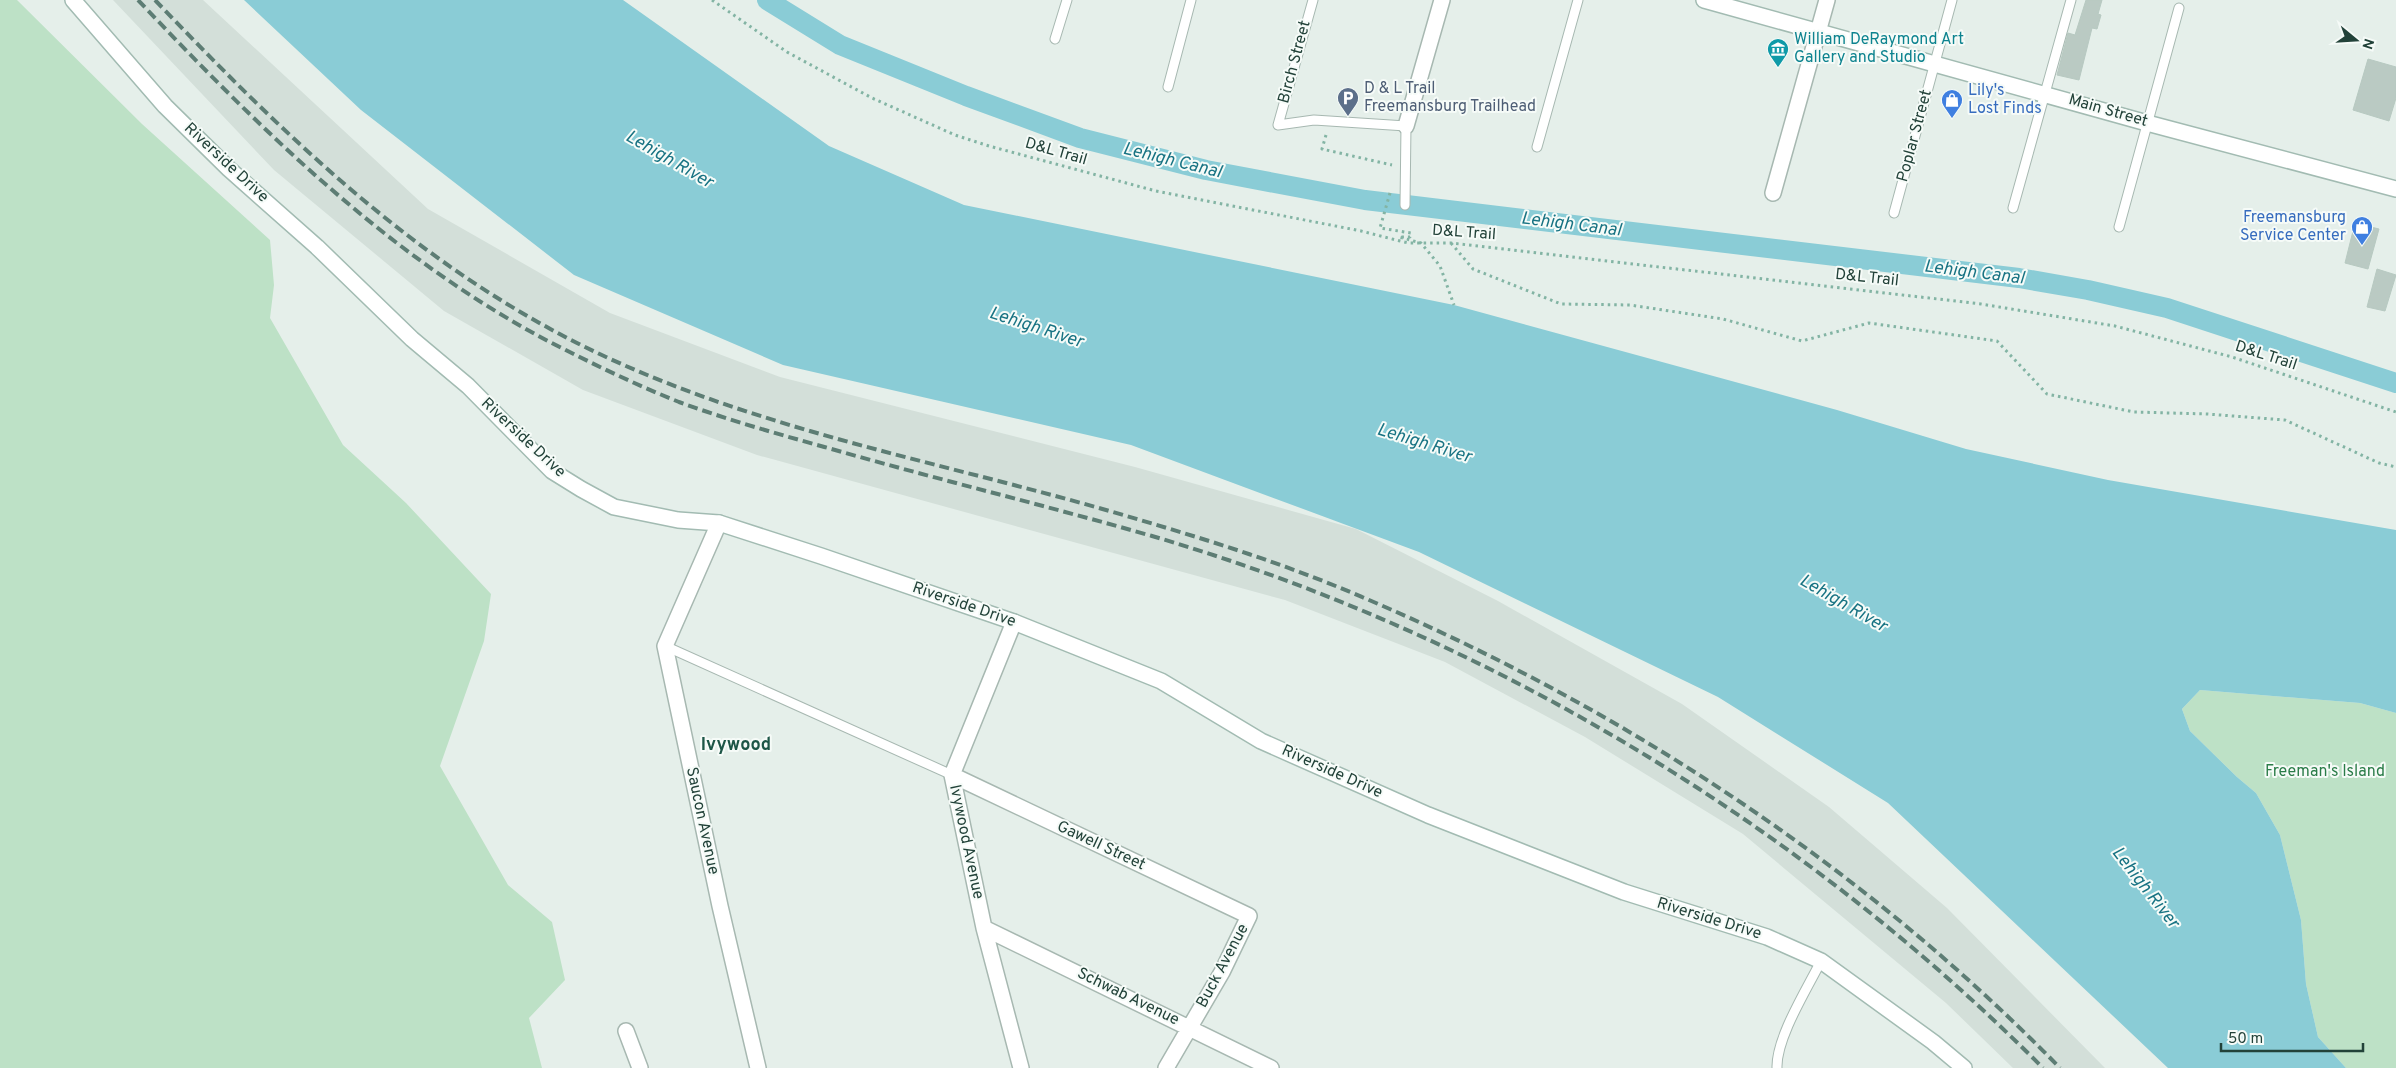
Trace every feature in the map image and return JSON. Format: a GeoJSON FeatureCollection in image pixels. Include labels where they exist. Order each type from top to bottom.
{"type":"FeatureCollection","features":[{"type":"Feature","properties":{"kind":"street","name":"Riverside Drive"},"geometry":{"type":"LineString","coordinates":[[73,0],[165,106],[229,169],[317,246],[412,339],[468,386],[552,470],[581,490],[614,507],[678,520],[719,523],[1014,622],[1161,681],[1262,741],[1436,818],[1624,892],[1767,937],[1821,961],[1917,1030],[1964,1068]]}},
{"type":"Feature","properties":{"kind":"street"},"geometry":{"type":"LineString","coordinates":[[1406,126],[1442,0]]}},
{"type":"Feature","properties":{"kind":"street","name":"Main Street"},"geometry":{"type":"LineString","coordinates":[[1704,0],[1819,30],[2147,123],[2396,188]]}},
{"type":"Feature","properties":{"kind":"street"},"geometry":{"type":"LineString","coordinates":[[1773,192],[1827,0]]}},
{"type":"Feature","properties":{"kind":"street"},"geometry":{"type":"LineString","coordinates":[[665,646],[719,523]]}},
{"type":"Feature","properties":{"kind":"street","name":"Ivywood Avenue"},"geometry":{"type":"LineString","coordinates":[[1014,622],[952,776],[984,928],[1021,1068]]}},
{"type":"Feature","properties":{"kind":"street","name":"Saucon Avenue"},"geometry":{"type":"LineString","coordinates":[[665,646],[718,896],[758,1068]]}},
{"type":"Feature","properties":{"kind":"street","name":"Gawell Street"},"geometry":{"type":"LineString","coordinates":[[952,776],[1249,916]]}},
{"type":"Feature","properties":{"kind":"street","name":"Buck Avenue"},"geometry":{"type":"LineString","coordinates":[[1166,1068],[1222,972],[1249,916]]}},
{"type":"Feature","properties":{"kind":"street","name":"Schwab Avenue"},"geometry":{"type":"LineString","coordinates":[[984,928],[1271,1068]]}},
{"type":"Feature","properties":{"kind":"street"},"geometry":{"type":"LineString","coordinates":[[626,1032],[640,1068]]}},
{"type":"Feature","properties":{"kind":"lane"},"geometry":{"type":"LineString","coordinates":[[1055,39],[1067,0]]}},
{"type":"Feature","properties":{"kind":"lane"},"geometry":{"type":"LineString","coordinates":[[1168,87],[1191,0]]}},
{"type":"Feature","properties":{"kind":"lane","name":"Birch Street"},"geometry":{"type":"LineString","coordinates":[[1312,0],[1278,125],[1314,120],[1329,122]]}},
{"type":"Feature","properties":{"kind":"lane"},"geometry":{"type":"LineString","coordinates":[[1537,147],[1578,0]]}},
{"type":"Feature","properties":{"kind":"lane","name":"Poplar Street"},"geometry":{"type":"LineString","coordinates":[[1894,213],[1952,0]]}},
{"type":"Feature","properties":{"kind":"lane"},"geometry":{"type":"LineString","coordinates":[[2012,208],[2046,94],[2071,0]]}},
{"type":"Feature","properties":{"kind":"lane"},"geometry":{"type":"LineString","coordinates":[[2119,227],[2179,8]]}},
{"type":"Feature","properties":{"kind":"lane"},"geometry":{"type":"LineString","coordinates":[[1329,122],[1406,126],[1405,205]]}},
{"type":"Feature","properties":{"kind":"lane"},"geometry":{"type":"LineString","coordinates":[[665,646],[952,776]]}},
{"type":"Feature","properties":{"kind":"lane"},"geometry":{"type":"LineString","coordinates":[[1777,1068],[1777,1058],[1792,1018],[1821,961]]}},
{"type":"Feature","properties":{"kind":"path","name":"D&L Trail"},"geometry":{"type":"LineString","coordinates":[[712,0],[787,52],[872,98],[955,134],[1027,157],[1156,191],[1361,231],[1408,243],[1451,243],[1981,304],[2115,326],[2232,357],[2396,412]]}},
{"type":"Feature","properties":{"kind":"path"},"geometry":{"type":"LineString","coordinates":[[1329,122],[1322,148],[1398,166]]}},
{"type":"Feature","properties":{"kind":"path"},"geometry":{"type":"LineString","coordinates":[[1392,186],[1380,228],[1411,233],[1410,237],[1399,237],[1421,243],[1440,266],[1454,306]]}},
{"type":"Feature","properties":{"kind":"path"},"geometry":{"type":"LineString","coordinates":[[1451,243],[1473,269],[1562,304],[1640,306],[1723,319],[1802,341],[1868,323],[1997,341],[2047,394],[2134,412],[2207,414],[2285,420],[2379,463],[2396,467]]}},
{"type":"Feature","properties":{"kind":"shaded area"},"geometry":{"type":"Polygon","coordinates":[[[113,0],[203,0],[428,209],[610,313],[780,377],[1135,467],[1356,529],[1498,601],[1682,704],[1829,807],[1947,908],[2105,1068],[2013,1068],[1946,1003],[1743,834],[1585,737],[1445,662],[1285,600],[757,455],[583,390],[444,311],[274,170],[113,0]]]}},
{"type":"Feature","properties":{"kind":"green space"},"geometry":{"type":"Polygon","coordinates":[[[0,0],[17,0],[142,124],[270,240],[274,285],[270,318],[343,445],[406,503],[491,594],[484,641],[440,766],[508,885],[552,922],[565,980],[529,1018],[542,1068],[0,1068],[0,0]]]}},
{"type":"Feature","properties":{"kind":"green space","name":"Freeman's Island"},"geometry":{"type":"Polygon","coordinates":[[[2200,690],[2360,703],[2396,713],[2396,1068],[2346,1068],[2318,1037],[2306,984],[2301,920],[2280,835],[2256,793],[2190,731],[2182,709],[2200,690]]]}},
{"type":"Feature","properties":{"kind":"water","name":"Lehigh River"},"geometry":{"type":"Polygon","coordinates":[[[244,0],[623,0],[829,146],[964,205],[1454,305],[1837,410],[1966,449],[2108,480],[2396,530],[2396,713],[2360,703],[2200,690],[2182,709],[2190,731],[2256,793],[2280,835],[2301,920],[2306,984],[2318,1037],[2346,1068],[2168,1068],[1888,803],[1718,697],[1419,552],[1131,445],[783,365],[574,275],[361,110],[244,0]]]}},
{"type":"Feature","properties":{"kind":"building"},"geometry":{"type":"Polygon","coordinates":[[[2086,0],[2102,0],[2098,14],[2101,15],[2097,29],[2092,28],[2079,80],[2057,75],[2068,33],[2075,35],[2086,0]]]}},
{"type":"Feature","properties":{"kind":"building"},"geometry":{"type":"Polygon","coordinates":[[[2368,59],[2396,67],[2396,98],[2389,121],[2353,110],[2368,59]]]}},
{"type":"Feature","properties":{"kind":"building","name":"Freemansburg Service Center"},"geometry":{"type":"Polygon","coordinates":[[[2355,223],[2379,229],[2368,269],[2345,263],[2355,223]]]}},
{"type":"Feature","properties":{"kind":"building"},"geometry":{"type":"Polygon","coordinates":[[[2377,269],[2396,275],[2385,311],[2367,307],[2377,269]]]}},
{"type":"Feature","properties":{"kind":"waterway","name":"Lehigh Canal"},"geometry":{"type":"LineString","coordinates":[[767,0],[840,45],[966,96],[1080,138],[1206,170],[1365,200],[2019,278],[2088,290],[2167,308],[2396,383]]}},
{"type":"Feature","properties":{"kind":"railway"},"geometry":{"type":"LineString","coordinates":[[138,0],[231,96],[329,187],[434,270],[490,308],[548,341],[646,388],[716,415],[868,459],[1152,536],[1276,577],[1398,626],[1516,682],[1630,746],[1741,817],[1847,894],[1948,978],[2043,1068]]}},
{"type":"Feature","properties":{"kind":"railway"},"geometry":{"type":"LineString","coordinates":[[155,0],[251,98],[351,190],[404,233],[459,273],[516,310],[577,343],[644,374],[713,400],[854,444],[1069,500],[1224,546],[1335,586],[1458,641],[1553,689],[1645,741],[1734,798],[1821,859],[1904,925],[1984,994],[2060,1068]]}},
{"type":"Feature","properties":{"kind":"place","name":"William DeRaymond Art Gallery and Studio"},"geometry":{"type":"Point","coordinates":[1778,68]}},
{"type":"Feature","properties":{"kind":"place","name":"D & L Trail Freemansburg Trailhead"},"geometry":{"type":"Point","coordinates":[1348,117]}},
{"type":"Feature","properties":{"kind":"place","name":"Lily's Lost Finds"},"geometry":{"type":"Point","coordinates":[1952,119]}},
{"type":"Feature","properties":{"kind":"place","name":"Freemansburg Service Center"},"geometry":{"type":"Point","coordinates":[2362,246]}},
{"type":"Feature","properties":{"kind":"district","name":"Ivywood"},"geometry":{"type":"Point","coordinates":[736,745]}}]}
